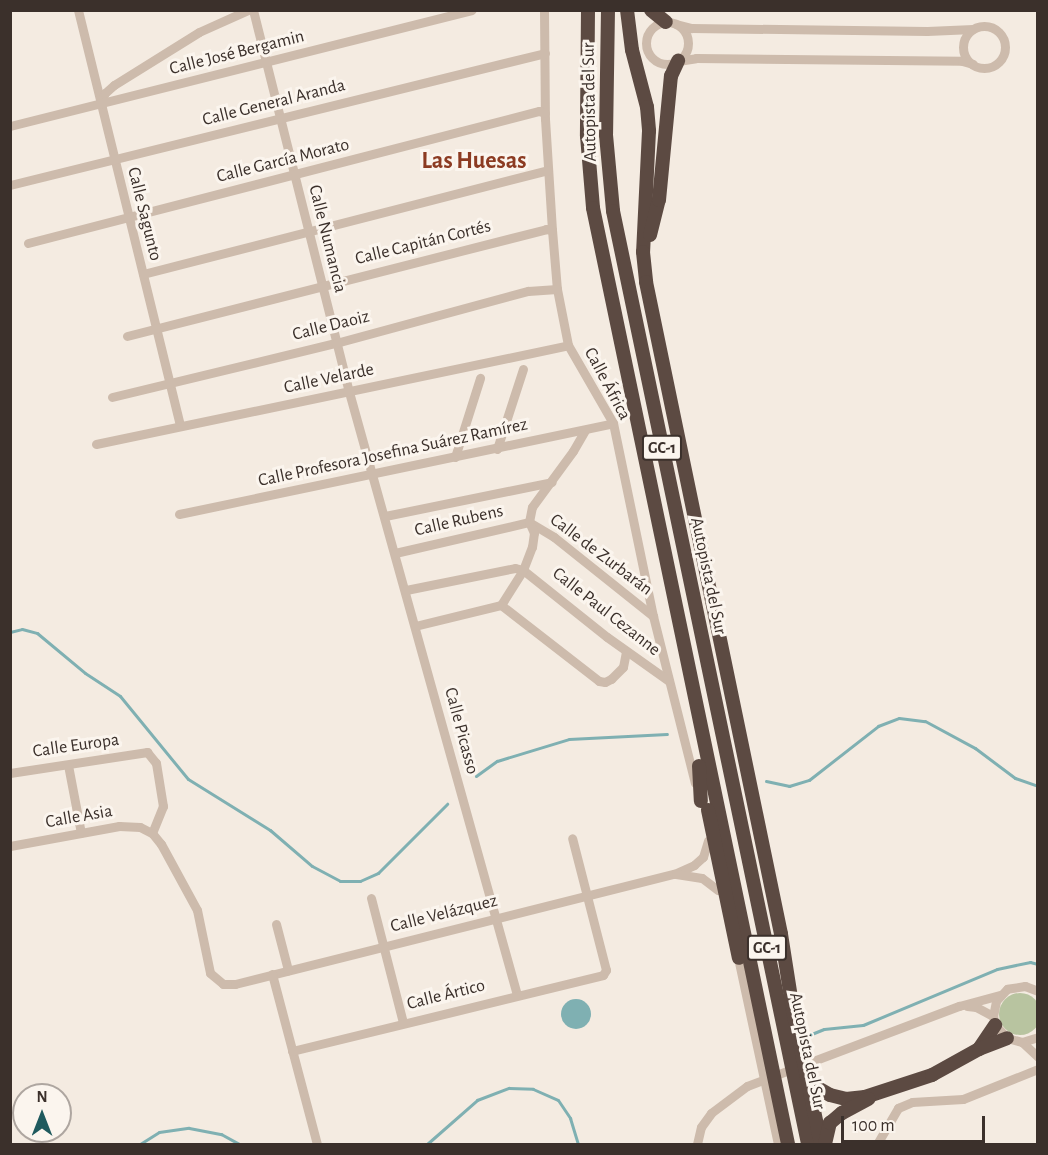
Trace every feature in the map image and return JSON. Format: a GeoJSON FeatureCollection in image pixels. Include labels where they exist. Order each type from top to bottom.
{"type":"FeatureCollection","features":[{"type":"Feature","properties":{"kind":"highway","name":"Autopista del Sur"},"geometry":{"type":"LineString","coordinates":[[588,10],[587,136],[593,207],[772,1092],[788,1144]]}},
{"type":"Feature","properties":{"kind":"highway","name":"Autopista del Sur"},"geometry":{"type":"LineString","coordinates":[[608,10],[606,135],[613,211],[802,1073],[808,1144]]}},
{"type":"Feature","properties":{"kind":"highway"},"geometry":{"type":"LineString","coordinates":[[627,10],[632,50],[648,107],[649,131],[643,252],[646,282],[779,924],[788,1013]]}},
{"type":"Feature","properties":{"kind":"highway"},"geometry":{"type":"LineString","coordinates":[[651,10],[671,23]]}},
{"type":"Feature","properties":{"kind":"highway"},"geometry":{"type":"LineString","coordinates":[[646,282],[649,242],[659,200],[671,76],[678,61]]}},
{"type":"Feature","properties":{"kind":"highway"},"geometry":{"type":"LineString","coordinates":[[686,663],[688,701],[699,766],[739,958]]}},
{"type":"Feature","properties":{"kind":"highway"},"geometry":{"type":"LineString","coordinates":[[699,766],[701,801]]}},
{"type":"Feature","properties":{"kind":"highway"},"geometry":{"type":"LineString","coordinates":[[979,1049],[994,1020]]}},
{"type":"Feature","properties":{"kind":"highway"},"geometry":{"type":"LineString","coordinates":[[823,1144],[830,1124],[842,1113],[881,1093],[932,1075],[979,1049],[1007,1038]]}},
{"type":"Feature","properties":{"kind":"highway"},"geometry":{"type":"LineString","coordinates":[[802,1073],[818,1088],[830,1095],[846,1099],[881,1093]]}},
{"type":"Feature","properties":{"kind":"highway"},"geometry":{"type":"LineString","coordinates":[[802,1073],[823,1144]]}},
{"type":"Feature","properties":{"kind":"street","name":"Calle Sagunto"},"geometry":{"type":"LineString","coordinates":[[78,10],[180,426]]}},
{"type":"Feature","properties":{"kind":"street"},"geometry":{"type":"LineString","coordinates":[[100,104],[105,93],[114,85],[199,32],[248,10]]}},
{"type":"Feature","properties":{"kind":"street","name":"Calle Numancia"},"geometry":{"type":"LineString","coordinates":[[253,10],[321,286],[373,475]]}},
{"type":"Feature","properties":{"kind":"street","name":"Calle José Bergamin"},"geometry":{"type":"LineString","coordinates":[[10,126],[471,10]]}},
{"type":"Feature","properties":{"kind":"street","name":"Calle África"},"geometry":{"type":"LineString","coordinates":[[544,10],[545,112],[552,230],[557,289],[568,345],[613,423],[653,616],[701,801],[718,890],[758,1022]]}},
{"type":"Feature","properties":{"kind":"street"},"geometry":{"type":"LineString","coordinates":[[671,23],[685,33],[687,45],[678,61]]}},
{"type":"Feature","properties":{"kind":"street"},"geometry":{"type":"LineString","coordinates":[[671,23],[691,28],[915,31],[973,29],[987,26],[1003,37],[1005,50],[1003,57],[993,66],[979,67],[962,61],[696,58],[664,64],[652,58],[648,52],[646,39],[653,27],[671,23]]}},
{"type":"Feature","properties":{"kind":"street"},"geometry":{"type":"LineString","coordinates":[[973,29],[965,39],[963,46],[964,53],[973,64]]}},
{"type":"Feature","properties":{"kind":"street","name":"Calle General Aranda"},"geometry":{"type":"LineString","coordinates":[[10,185],[545,53]]}},
{"type":"Feature","properties":{"kind":"street"},"geometry":{"type":"LineString","coordinates":[[94,77],[104,84],[114,85]]}},
{"type":"Feature","properties":{"kind":"street"},"geometry":{"type":"LineString","coordinates":[[127,78],[124,90],[129,97]]}},
{"type":"Feature","properties":{"kind":"street","name":"Calle García Morato"},"geometry":{"type":"LineString","coordinates":[[28,243],[538,111],[545,112]]}},
{"type":"Feature","properties":{"kind":"street"},"geometry":{"type":"LineString","coordinates":[[142,274],[548,170]]}},
{"type":"Feature","properties":{"kind":"street","name":"Calle Capitán Cortés"},"geometry":{"type":"LineString","coordinates":[[127,336],[546,229],[552,230]]}},
{"type":"Feature","properties":{"kind":"street","name":"Calle Daoiz"},"geometry":{"type":"LineString","coordinates":[[112,397],[336,343],[528,291],[557,289]]}},
{"type":"Feature","properties":{"kind":"street","name":"Calle Velarde"},"geometry":{"type":"LineString","coordinates":[[96,444],[568,345]]}},
{"type":"Feature","properties":{"kind":"street"},"geometry":{"type":"LineString","coordinates":[[497,449],[523,369]]}},
{"type":"Feature","properties":{"kind":"street"},"geometry":{"type":"LineString","coordinates":[[455,458],[480,378]]}},
{"type":"Feature","properties":{"kind":"street","name":"Calle Profesora Josefina Suárez Ramírez"},"geometry":{"type":"LineString","coordinates":[[179,514],[455,458],[613,423]]}},
{"type":"Feature","properties":{"kind":"street"},"geometry":{"type":"LineString","coordinates":[[415,626],[501,605],[523,570],[532,547],[534,533],[529,522],[532,507],[552,482],[585,430]]}},
{"type":"Feature","properties":{"kind":"street","name":"Calle Picasso"},"geometry":{"type":"LineString","coordinates":[[373,475],[517,995]]}},
{"type":"Feature","properties":{"kind":"street"},"geometry":{"type":"LineString","coordinates":[[385,516],[552,482]]}},
{"type":"Feature","properties":{"kind":"street","name":"Calle de Zurbarán"},"geometry":{"type":"LineString","coordinates":[[529,522],[554,537],[653,616]]}},
{"type":"Feature","properties":{"kind":"street","name":"Calle Rubens"},"geometry":{"type":"LineString","coordinates":[[395,553],[529,522]]}},
{"type":"Feature","properties":{"kind":"street"},"geometry":{"type":"LineString","coordinates":[[406,590],[515,568],[523,570]]}},
{"type":"Feature","properties":{"kind":"street","name":"Calle Paul Cezanne"},"geometry":{"type":"LineString","coordinates":[[523,570],[626,651],[669,681]]}},
{"type":"Feature","properties":{"kind":"street"},"geometry":{"type":"LineString","coordinates":[[501,605],[599,681],[605,682],[611,679],[622,667],[626,651]]}},
{"type":"Feature","properties":{"kind":"street"},"geometry":{"type":"LineString","coordinates":[[622,667],[635,663],[644,664]]}},
{"type":"Feature","properties":{"kind":"street","name":"Calle Europa"},"geometry":{"type":"LineString","coordinates":[[10,773],[147,752],[156,763],[163,806],[152,833]]}},
{"type":"Feature","properties":{"kind":"street"},"geometry":{"type":"LineString","coordinates":[[68,765],[81,833]]}},
{"type":"Feature","properties":{"kind":"street","name":"Calle Asia"},"geometry":{"type":"LineString","coordinates":[[10,846],[131,825],[152,833]]}},
{"type":"Feature","properties":{"kind":"street","name":"Calle Velázquez"},"geometry":{"type":"LineString","coordinates":[[152,833],[161,843],[197,910],[210,974],[223,984],[235,984],[674,874],[694,865],[703,857],[708,841]]}},
{"type":"Feature","properties":{"kind":"street"},"geometry":{"type":"LineString","coordinates":[[572,838],[587,895]]}},
{"type":"Feature","properties":{"kind":"street","name":"Calle Velázquez"},"geometry":{"type":"LineString","coordinates":[[674,874],[702,878],[718,890]]}},
{"type":"Feature","properties":{"kind":"street","name":"Calle Ártico"},"geometry":{"type":"LineString","coordinates":[[293,1054],[403,1023],[603,975],[606,970],[587,895]]}},
{"type":"Feature","properties":{"kind":"street"},"geometry":{"type":"LineString","coordinates":[[371,898],[403,1023]]}},
{"type":"Feature","properties":{"kind":"street"},"geometry":{"type":"LineString","coordinates":[[276,924],[288,970]]}},
{"type":"Feature","properties":{"kind":"street"},"geometry":{"type":"LineString","coordinates":[[272,974],[317,1144]]}},
{"type":"Feature","properties":{"kind":"street"},"geometry":{"type":"LineString","coordinates":[[697,1144],[701,1127],[711,1113],[747,1086],[959,1005],[1000,995],[1015,986],[1025,986],[1038,991]]}},
{"type":"Feature","properties":{"kind":"street"},"geometry":{"type":"LineString","coordinates":[[994,1020],[1000,995]]}},
{"type":"Feature","properties":{"kind":"street"},"geometry":{"type":"LineString","coordinates":[[959,1005],[976,1007],[994,1020],[1007,1038],[1022,1042],[1038,1057]]}},
{"type":"Feature","properties":{"kind":"street"},"geometry":{"type":"LineString","coordinates":[[1022,1042],[1038,1037]]}},
{"type":"Feature","properties":{"kind":"street"},"geometry":{"type":"LineString","coordinates":[[878,1144],[898,1108],[912,1102],[963,1099],[1038,1069]]}},
{"type":"Feature","properties":{"kind":"street"},"geometry":{"type":"LineString","coordinates":[[772,1092],[778,1144]]}},
{"type":"Feature","properties":{"kind":"green space"},"geometry":{"type":"Polygon","coordinates":[[[1020,993],[1035,999],[1041,1014],[1035,1029],[1020,1035],[1005,1029],[999,1014],[1005,999],[1020,993]]]}},
{"type":"Feature","properties":{"kind":"water"},"geometry":{"type":"Polygon","coordinates":[[[576,999],[586,1004],[591,1014],[586,1024],[576,1029],[566,1024],[561,1014],[566,1004],[576,999]]]}},
{"type":"Feature","properties":{"kind":"waterway"},"geometry":{"type":"LineString","coordinates":[[10,632],[22,629],[37,633],[85,673],[120,696],[188,779],[270,830],[312,866],[340,881],[360,881],[378,873],[447,804]]}},
{"type":"Feature","properties":{"kind":"waterway"},"geometry":{"type":"LineString","coordinates":[[766,781],[789,786],[809,780],[878,726],[899,718],[925,721],[975,748],[1015,778],[1038,786]]}},
{"type":"Feature","properties":{"kind":"waterway"},"geometry":{"type":"LineString","coordinates":[[476,776],[497,761],[569,739],[667,734]]}},
{"type":"Feature","properties":{"kind":"waterway"},"geometry":{"type":"LineString","coordinates":[[809,1035],[824,1029],[863,1025],[997,969],[1030,962],[1038,964]]}},
{"type":"Feature","properties":{"kind":"waterway"},"geometry":{"type":"LineString","coordinates":[[427,1144],[477,1100],[509,1088],[533,1089],[558,1100],[570,1118],[578,1144]]}},
{"type":"Feature","properties":{"kind":"waterway"},"geometry":{"type":"LineString","coordinates":[[140,1144],[159,1132],[189,1128],[221,1134],[239,1144]]}},
{"type":"Feature","properties":{"kind":"district","name":"Las Huesas"},"geometry":{"type":"Point","coordinates":[474,162]}}]}
